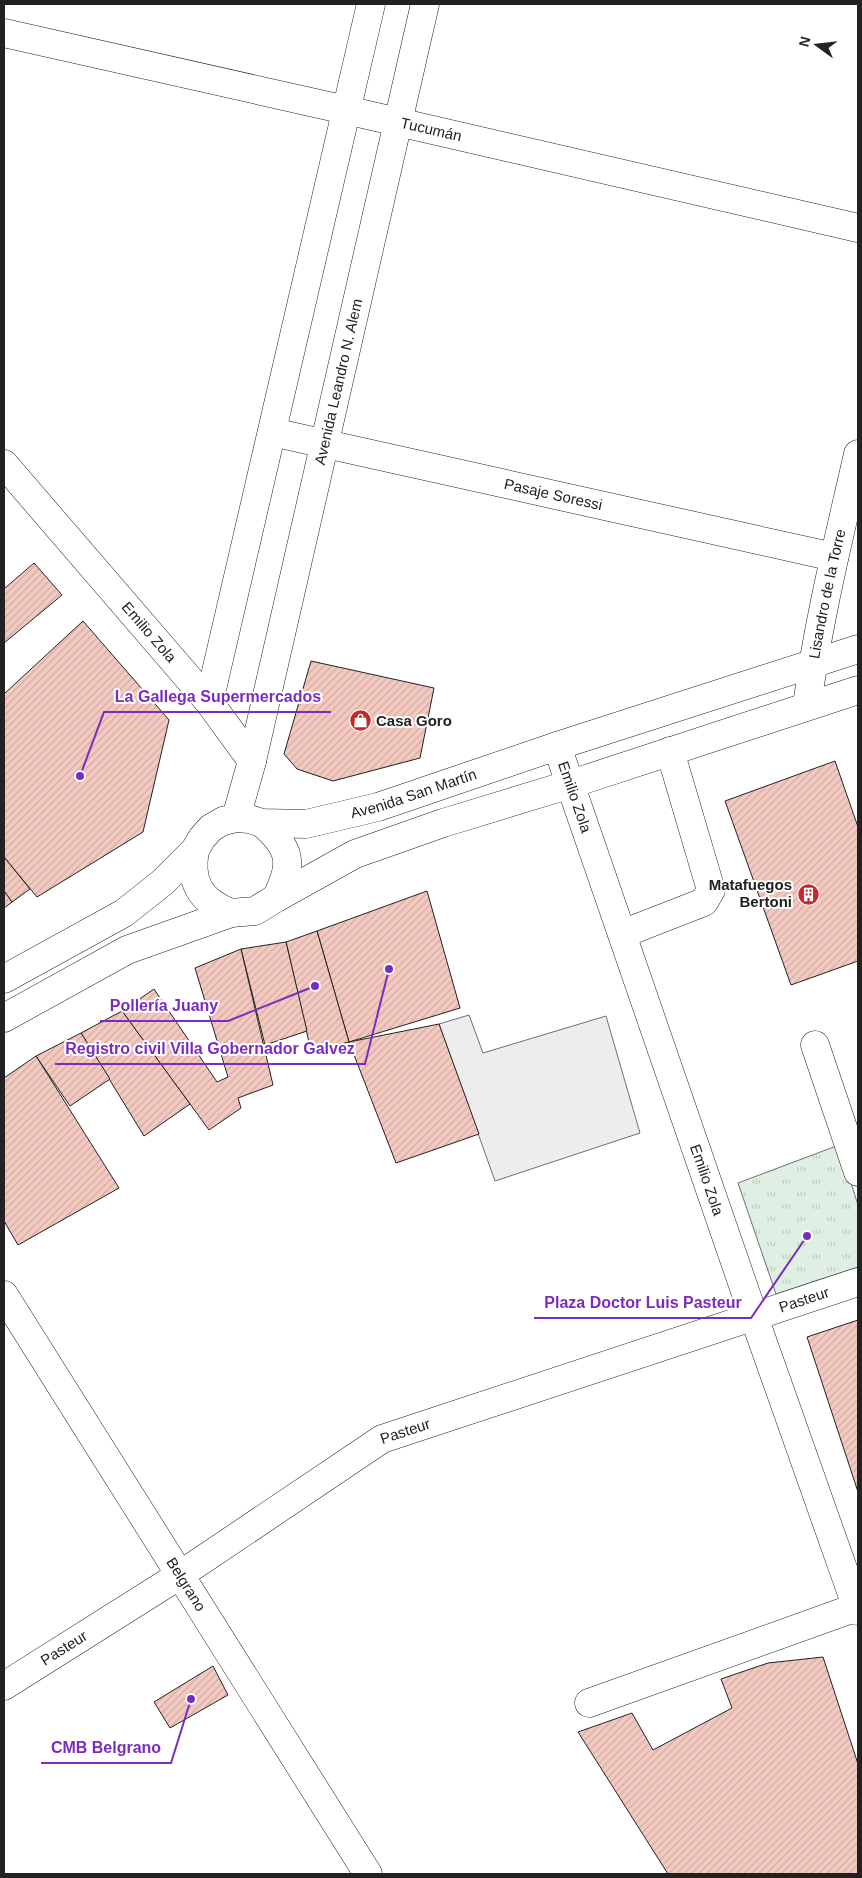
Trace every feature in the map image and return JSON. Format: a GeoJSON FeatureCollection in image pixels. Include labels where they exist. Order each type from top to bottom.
{"type":"FeatureCollection","features":[{"type":"Feature","properties":{"kind":"street"},"geometry":{"type":"LineString","coordinates":[[209,702],[371,4]]}},
{"type":"Feature","properties":{"kind":"street","name":"Avenida Leandro N. Alem"},"geometry":{"type":"LineString","coordinates":[[252,760],[425,4]]}},
{"type":"Feature","properties":{"kind":"street","name":"Tucumán"},"geometry":{"type":"LineString","coordinates":[[4,33],[858,228]]}},
{"type":"Feature","properties":{"kind":"street","name":"Pasaje Soressi"},"geometry":{"type":"LineString","coordinates":[[272,432],[834,557]]}},
{"type":"Feature","properties":{"kind":"street","name":"Lisandro de la Torre"},"geometry":{"type":"LineString","coordinates":[[807,706],[812,664],[858,454]]}},
{"type":"Feature","properties":{"kind":"street","name":"Emilio Zola"},"geometry":{"type":"LineString","coordinates":[[4,464],[209,702],[252,760]]}},
{"type":"Feature","properties":{"kind":"street","name":"Avenida San Martín"},"geometry":{"type":"LineString","coordinates":[[4,979],[124,912],[163,882],[195,850],[211,828],[223,821],[306,824],[378,808],[557,746],[858,649]]}},
{"type":"Feature","properties":{"kind":"street"},"geometry":{"type":"LineString","coordinates":[[4,1018],[127,950],[231,913],[255,912],[276,898],[355,854],[444,823],[858,690]]}},
{"type":"Feature","properties":{"kind":"street","name":"Emilio Zola"},"geometry":{"type":"LineString","coordinates":[[557,746],[754,1317],[858,1609]]}},
{"type":"Feature","properties":{"kind":"street"},"geometry":{"type":"LineString","coordinates":[[622,934],[704,902],[711,890],[670,751]]}},
{"type":"Feature","properties":{"kind":"street"},"geometry":{"type":"LineString","coordinates":[[252,760],[249,821],[278,837],[287,857],[286,879],[276,898]]}},
{"type":"Feature","properties":{"kind":"street"},"geometry":{"type":"LineString","coordinates":[[195,850],[193,863],[194,877],[199,889],[207,900],[218,908],[231,913]]}},
{"type":"Feature","properties":{"kind":"street"},"geometry":{"type":"LineString","coordinates":[[815,1045],[858,1172]]}},
{"type":"Feature","properties":{"kind":"street","name":"Pasteur"},"geometry":{"type":"LineString","coordinates":[[4,1686],[180,1575],[382,1439],[858,1282]]}},
{"type":"Feature","properties":{"kind":"street","name":"Belgrano"},"geometry":{"type":"LineString","coordinates":[[4,1294],[368,1874]]}},
{"type":"Feature","properties":{"kind":"street"},"geometry":{"type":"LineString","coordinates":[[589,1703],[858,1609]]}},
{"type":"Feature","properties":{"kind":"green space"},"geometry":{"type":"Polygon","coordinates":[[[839,1145],[858,1205],[858,1267],[776,1294],[738,1183],[839,1145]]]}},
{"type":"Feature","properties":{"kind":"shaded area"},"geometry":{"type":"Polygon","coordinates":[[[469,1015],[483,1053],[606,1016],[640,1133],[495,1181],[439,1024],[469,1015]]]}},
{"type":"Feature","properties":{"kind":"building"},"geometry":{"type":"Polygon","coordinates":[[[34,563],[62,595],[4,643],[4,589],[34,563]]]}},
{"type":"Feature","properties":{"kind":"building"},"geometry":{"type":"Polygon","coordinates":[[[83,621],[169,720],[143,832],[37,897],[4,857],[4,694],[83,621]]]}},
{"type":"Feature","properties":{"kind":"building","name":"Casa Goro"},"geometry":{"type":"Polygon","coordinates":[[[311,661],[434,688],[420,758],[333,781],[297,769],[284,754],[311,661]]]}},
{"type":"Feature","properties":{"kind":"building","name":"Matafuegos Bertoni"},"geometry":{"type":"Polygon","coordinates":[[[835,761],[858,827],[858,961],[791,985],[725,801],[835,761]]]}},
{"type":"Feature","properties":{"kind":"building"},"geometry":{"type":"Polygon","coordinates":[[[4,857],[30,889],[12,902],[4,891],[4,857]]]}},
{"type":"Feature","properties":{"kind":"building"},"geometry":{"type":"Polygon","coordinates":[[[4,891],[12,902],[4,908],[4,891]]]}},
{"type":"Feature","properties":{"kind":"building"},"geometry":{"type":"Polygon","coordinates":[[[427,891],[460,1008],[349,1042],[317,931],[427,891]]]}},
{"type":"Feature","properties":{"kind":"building"},"geometry":{"type":"Polygon","coordinates":[[[317,931],[349,1042],[311,1051],[286,942],[317,931]]]}},
{"type":"Feature","properties":{"kind":"building"},"geometry":{"type":"Polygon","coordinates":[[[286,942],[307,1031],[265,1045],[241,949],[286,942]]]}},
{"type":"Feature","properties":{"kind":"building"},"geometry":{"type":"Polygon","coordinates":[[[241,949],[273,1085],[238,1098],[241,1108],[209,1130],[122,1011],[154,989],[217,1082],[228,1077],[195,968],[241,949]]]}},
{"type":"Feature","properties":{"kind":"building"},"geometry":{"type":"Polygon","coordinates":[[[122,1011],[190,1104],[144,1136],[81,1033],[122,1011]]]}},
{"type":"Feature","properties":{"kind":"building"},"geometry":{"type":"Polygon","coordinates":[[[439,1024],[479,1134],[396,1163],[349,1042],[439,1024]]]}},
{"type":"Feature","properties":{"kind":"building"},"geometry":{"type":"Polygon","coordinates":[[[81,1033],[110,1079],[70,1106],[36,1056],[81,1033]]]}},
{"type":"Feature","properties":{"kind":"building"},"geometry":{"type":"Polygon","coordinates":[[[36,1056],[119,1188],[18,1245],[4,1221],[4,1078],[36,1056]]]}},
{"type":"Feature","properties":{"kind":"building"},"geometry":{"type":"Polygon","coordinates":[[[858,1320],[858,1492],[807,1337],[858,1320]]]}},
{"type":"Feature","properties":{"kind":"building"},"geometry":{"type":"Polygon","coordinates":[[[823,1657],[858,1764],[858,1874],[668,1874],[578,1732],[632,1713],[653,1750],[732,1708],[721,1679],[768,1663],[823,1657]]]}},
{"type":"Feature","properties":{"kind":"building"},"geometry":{"type":"Polygon","coordinates":[[[213,1666],[228,1695],[170,1728],[154,1702],[213,1666]]]}},
{"type":"Feature","properties":{"kind":"place","name":"Casa Goro"},"geometry":{"type":"Point","coordinates":[360,721]}},
{"type":"Feature","properties":{"kind":"place","name":"La Gallega Supermercados"},"geometry":{"type":"Point","coordinates":[80,776]}},
{"type":"Feature","properties":{"kind":"place","name":"Matafuegos Bertoni"},"geometry":{"type":"Point","coordinates":[808,894]}},
{"type":"Feature","properties":{"kind":"place","name":"Registro civil Villa Gobernador Galvez"},"geometry":{"type":"Point","coordinates":[389,969]}},
{"type":"Feature","properties":{"kind":"place","name":"Pollería Juany"},"geometry":{"type":"Point","coordinates":[315,986]}},
{"type":"Feature","properties":{"kind":"place","name":"Plaza Doctor Luis Pasteur"},"geometry":{"type":"Point","coordinates":[807,1236]}},
{"type":"Feature","properties":{"kind":"place","name":"CMB Belgrano"},"geometry":{"type":"Point","coordinates":[191,1699]}}]}
